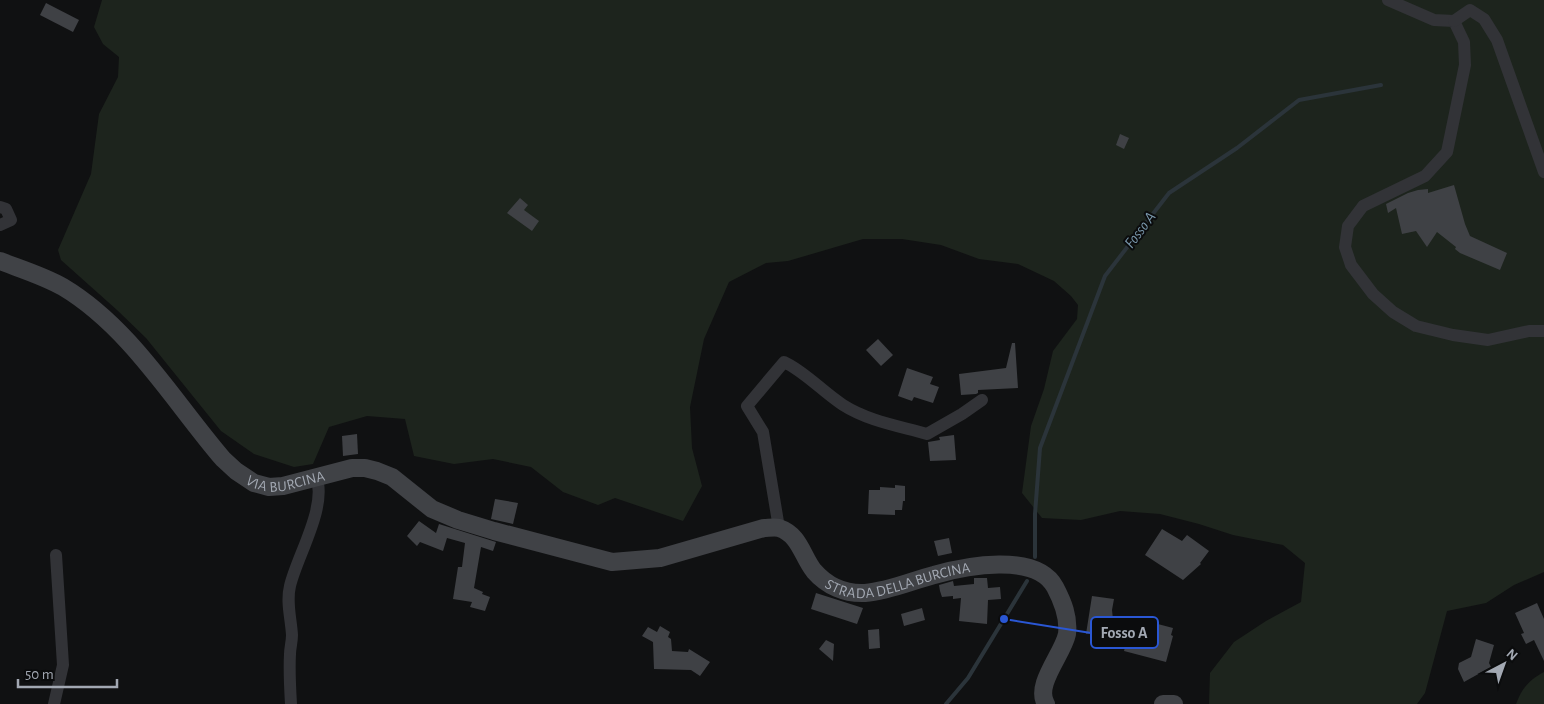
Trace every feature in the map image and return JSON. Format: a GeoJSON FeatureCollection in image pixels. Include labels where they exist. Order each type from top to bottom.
{"type":"FeatureCollection","features":[{"type":"Feature","properties":{"kind":"street"},"geometry":{"type":"LineString","coordinates":[[1388,0],[1434,20],[1454,21],[1470,10],[1484,18],[1497,40],[1544,172]]}},
{"type":"Feature","properties":{"kind":"street"},"geometry":{"type":"LineString","coordinates":[[1454,21],[1464,42],[1465,65],[1447,152],[1425,176],[1363,206],[1348,226],[1345,247],[1351,266],[1373,294],[1393,312],[1416,326],[1453,335],[1488,340],[1529,331],[1544,330]]}},
{"type":"Feature","properties":{"kind":"street"},"geometry":{"type":"LineString","coordinates":[[0,207],[6,209],[11,220],[0,225]]}},
{"type":"Feature","properties":{"kind":"street","name":"VIA BURCINA"},"geometry":{"type":"LineString","coordinates":[[0,261],[47,279],[64,288],[96,312],[135,349],[223,460],[254,483],[269,487],[282,486],[352,468],[365,468],[392,477],[432,509],[458,520],[612,562],[660,558],[764,528],[779,528]]}},
{"type":"Feature","properties":{"kind":"street"},"geometry":{"type":"LineString","coordinates":[[779,528],[763,432],[748,406],[784,362],[794,366],[810,381],[843,405],[863,416],[927,434],[982,400]]}},
{"type":"Feature","properties":{"kind":"street"},"geometry":{"type":"LineString","coordinates":[[291,704],[290,653],[292,638],[288,604],[290,588],[307,542],[318,503],[319,484],[316,476]]}},
{"type":"Feature","properties":{"kind":"street","name":"STRADA DELLA BURCINA"},"geometry":{"type":"LineString","coordinates":[[779,528],[795,538],[814,571],[833,587],[845,591],[863,593],[881,591],[935,574],[989,565],[1025,566],[1041,573],[1054,584],[1067,617],[1067,634],[1044,686],[1042,699],[1046,704]]}},
{"type":"Feature","properties":{"kind":"street"},"geometry":{"type":"LineString","coordinates":[[54,704],[63,665],[56,555]]}},
{"type":"Feature","properties":{"kind":"street"},"geometry":{"type":"LineString","coordinates":[[1163,704],[1174,704]]}},
{"type":"Feature","properties":{"kind":"shaded area"},"geometry":{"type":"Polygon","coordinates":[[[102,0],[1544,0],[1544,572],[1514,585],[1486,603],[1447,611],[1425,693],[1417,704],[1209,704],[1210,673],[1234,642],[1266,621],[1301,602],[1305,563],[1283,545],[1233,535],[1160,514],[1120,511],[1081,520],[1042,518],[1022,493],[1031,426],[1044,389],[1053,351],[1077,319],[1078,305],[1054,281],[1018,264],[979,259],[941,245],[902,239],[863,239],[788,261],[766,263],[729,282],[704,339],[690,407],[692,448],[702,486],[683,521],[615,498],[598,505],[563,492],[531,467],[493,459],[454,464],[414,456],[405,419],[367,416],[329,427],[313,464],[294,467],[254,454],[221,431],[146,338],[61,260],[58,250],[91,174],[99,114],[118,77],[119,57],[103,44],[94,27],[102,0]]]}},
{"type":"Feature","properties":{"kind":"shaded area"},"geometry":{"type":"Polygon","coordinates":[[[1544,672],[1544,704],[1516,704],[1527,685],[1544,672]]]}},
{"type":"Feature","properties":{"kind":"building"},"geometry":{"type":"Polygon","coordinates":[[[46,3],[79,20],[73,32],[40,15],[46,3]]]}},
{"type":"Feature","properties":{"kind":"building"},"geometry":{"type":"Polygon","coordinates":[[[1120,134],[1129,138],[1124,149],[1116,145],[1120,134]]]}},
{"type":"Feature","properties":{"kind":"building"},"geometry":{"type":"Polygon","coordinates":[[[1454,185],[1470,236],[1507,253],[1500,270],[1460,253],[1455,249],[1456,247],[1437,232],[1427,247],[1416,231],[1402,234],[1396,208],[1388,213],[1386,204],[1408,193],[1428,189],[1428,193],[1454,185]]]}},
{"type":"Feature","properties":{"kind":"building"},"geometry":{"type":"Polygon","coordinates":[[[520,198],[528,205],[524,210],[539,221],[532,231],[507,213],[520,198]]]}},
{"type":"Feature","properties":{"kind":"building"},"geometry":{"type":"Polygon","coordinates":[[[878,339],[893,355],[881,366],[866,350],[878,339]]]}},
{"type":"Feature","properties":{"kind":"building"},"geometry":{"type":"Polygon","coordinates":[[[1012,343],[1015,343],[1018,388],[978,390],[976,394],[961,395],[959,374],[1006,368],[1012,343]]]}},
{"type":"Feature","properties":{"kind":"building"},"geometry":{"type":"Polygon","coordinates":[[[907,368],[933,377],[930,384],[939,387],[933,403],[914,397],[912,401],[898,396],[907,368]]]}},
{"type":"Feature","properties":{"kind":"building"},"geometry":{"type":"Polygon","coordinates":[[[357,434],[358,454],[343,456],[342,436],[357,434]]]}},
{"type":"Feature","properties":{"kind":"building"},"geometry":{"type":"Polygon","coordinates":[[[954,435],[956,460],[930,461],[928,442],[940,440],[939,437],[954,435]]]}},
{"type":"Feature","properties":{"kind":"building"},"geometry":{"type":"Polygon","coordinates":[[[895,485],[905,486],[905,501],[903,501],[902,510],[895,510],[895,515],[868,514],[869,490],[880,490],[880,487],[895,488],[895,485]]]}},
{"type":"Feature","properties":{"kind":"building"},"geometry":{"type":"Polygon","coordinates":[[[495,499],[518,503],[513,524],[491,519],[495,499]]]}},
{"type":"Feature","properties":{"kind":"building"},"geometry":{"type":"Polygon","coordinates":[[[419,521],[436,533],[439,524],[496,542],[493,551],[481,547],[474,588],[490,597],[485,611],[470,607],[472,602],[453,599],[458,567],[462,567],[465,543],[447,538],[443,551],[420,542],[417,546],[407,536],[419,521]]]}},
{"type":"Feature","properties":{"kind":"building"},"geometry":{"type":"Polygon","coordinates":[[[1162,529],[1182,541],[1187,535],[1209,551],[1201,564],[1183,580],[1145,555],[1162,529]]]}},
{"type":"Feature","properties":{"kind":"building"},"geometry":{"type":"Polygon","coordinates":[[[949,538],[952,553],[938,556],[934,541],[949,538]]]}},
{"type":"Feature","properties":{"kind":"building"},"geometry":{"type":"Polygon","coordinates":[[[974,578],[987,578],[988,588],[1000,587],[1001,599],[988,600],[987,624],[959,621],[961,598],[953,599],[953,596],[942,597],[940,591],[939,585],[953,581],[954,586],[974,584],[974,578]]]}},
{"type":"Feature","properties":{"kind":"building"},"geometry":{"type":"Polygon","coordinates":[[[816,593],[863,608],[857,624],[811,609],[816,593]]]}},
{"type":"Feature","properties":{"kind":"building"},"geometry":{"type":"Polygon","coordinates":[[[1092,596],[1114,599],[1112,610],[1114,629],[1086,634],[1092,596]]]}},
{"type":"Feature","properties":{"kind":"building"},"geometry":{"type":"Polygon","coordinates":[[[1537,603],[1544,619],[1544,661],[1534,640],[1526,644],[1521,634],[1524,633],[1515,613],[1537,603]]]}},
{"type":"Feature","properties":{"kind":"building"},"geometry":{"type":"Polygon","coordinates":[[[922,608],[925,620],[904,626],[901,614],[922,608]]]}},
{"type":"Feature","properties":{"kind":"building"},"geometry":{"type":"Polygon","coordinates":[[[1135,618],[1173,628],[1171,635],[1173,636],[1166,662],[1124,651],[1131,625],[1133,626],[1135,618]]]}},
{"type":"Feature","properties":{"kind":"building"},"geometry":{"type":"Polygon","coordinates":[[[660,626],[670,632],[668,637],[671,639],[672,651],[688,652],[689,649],[710,662],[700,676],[691,670],[654,669],[653,642],[642,636],[648,627],[657,632],[660,626]]]}},
{"type":"Feature","properties":{"kind":"building"},"geometry":{"type":"Polygon","coordinates":[[[879,629],[880,648],[869,649],[868,630],[879,629]]]}},
{"type":"Feature","properties":{"kind":"building"},"geometry":{"type":"Polygon","coordinates":[[[1476,639],[1494,645],[1489,663],[1491,667],[1464,682],[1458,669],[1459,663],[1471,657],[1476,639]]]}},
{"type":"Feature","properties":{"kind":"building"},"geometry":{"type":"Polygon","coordinates":[[[826,640],[834,644],[833,661],[819,649],[826,640]]]}},
{"type":"Feature","properties":{"kind":"waterway","name":"Fosso A"},"geometry":{"type":"LineString","coordinates":[[1035,557],[1035,514],[1040,448],[1105,276],[1169,193],[1237,148],[1299,100],[1381,85]]}},
{"type":"Feature","properties":{"kind":"waterway","name":"Fosso A"},"geometry":{"type":"LineString","coordinates":[[946,704],[968,678],[1027,581]]}},
{"type":"Feature","properties":{"kind":"place","name":"Fosso A"},"geometry":{"type":"Point","coordinates":[1004,619]}}]}
